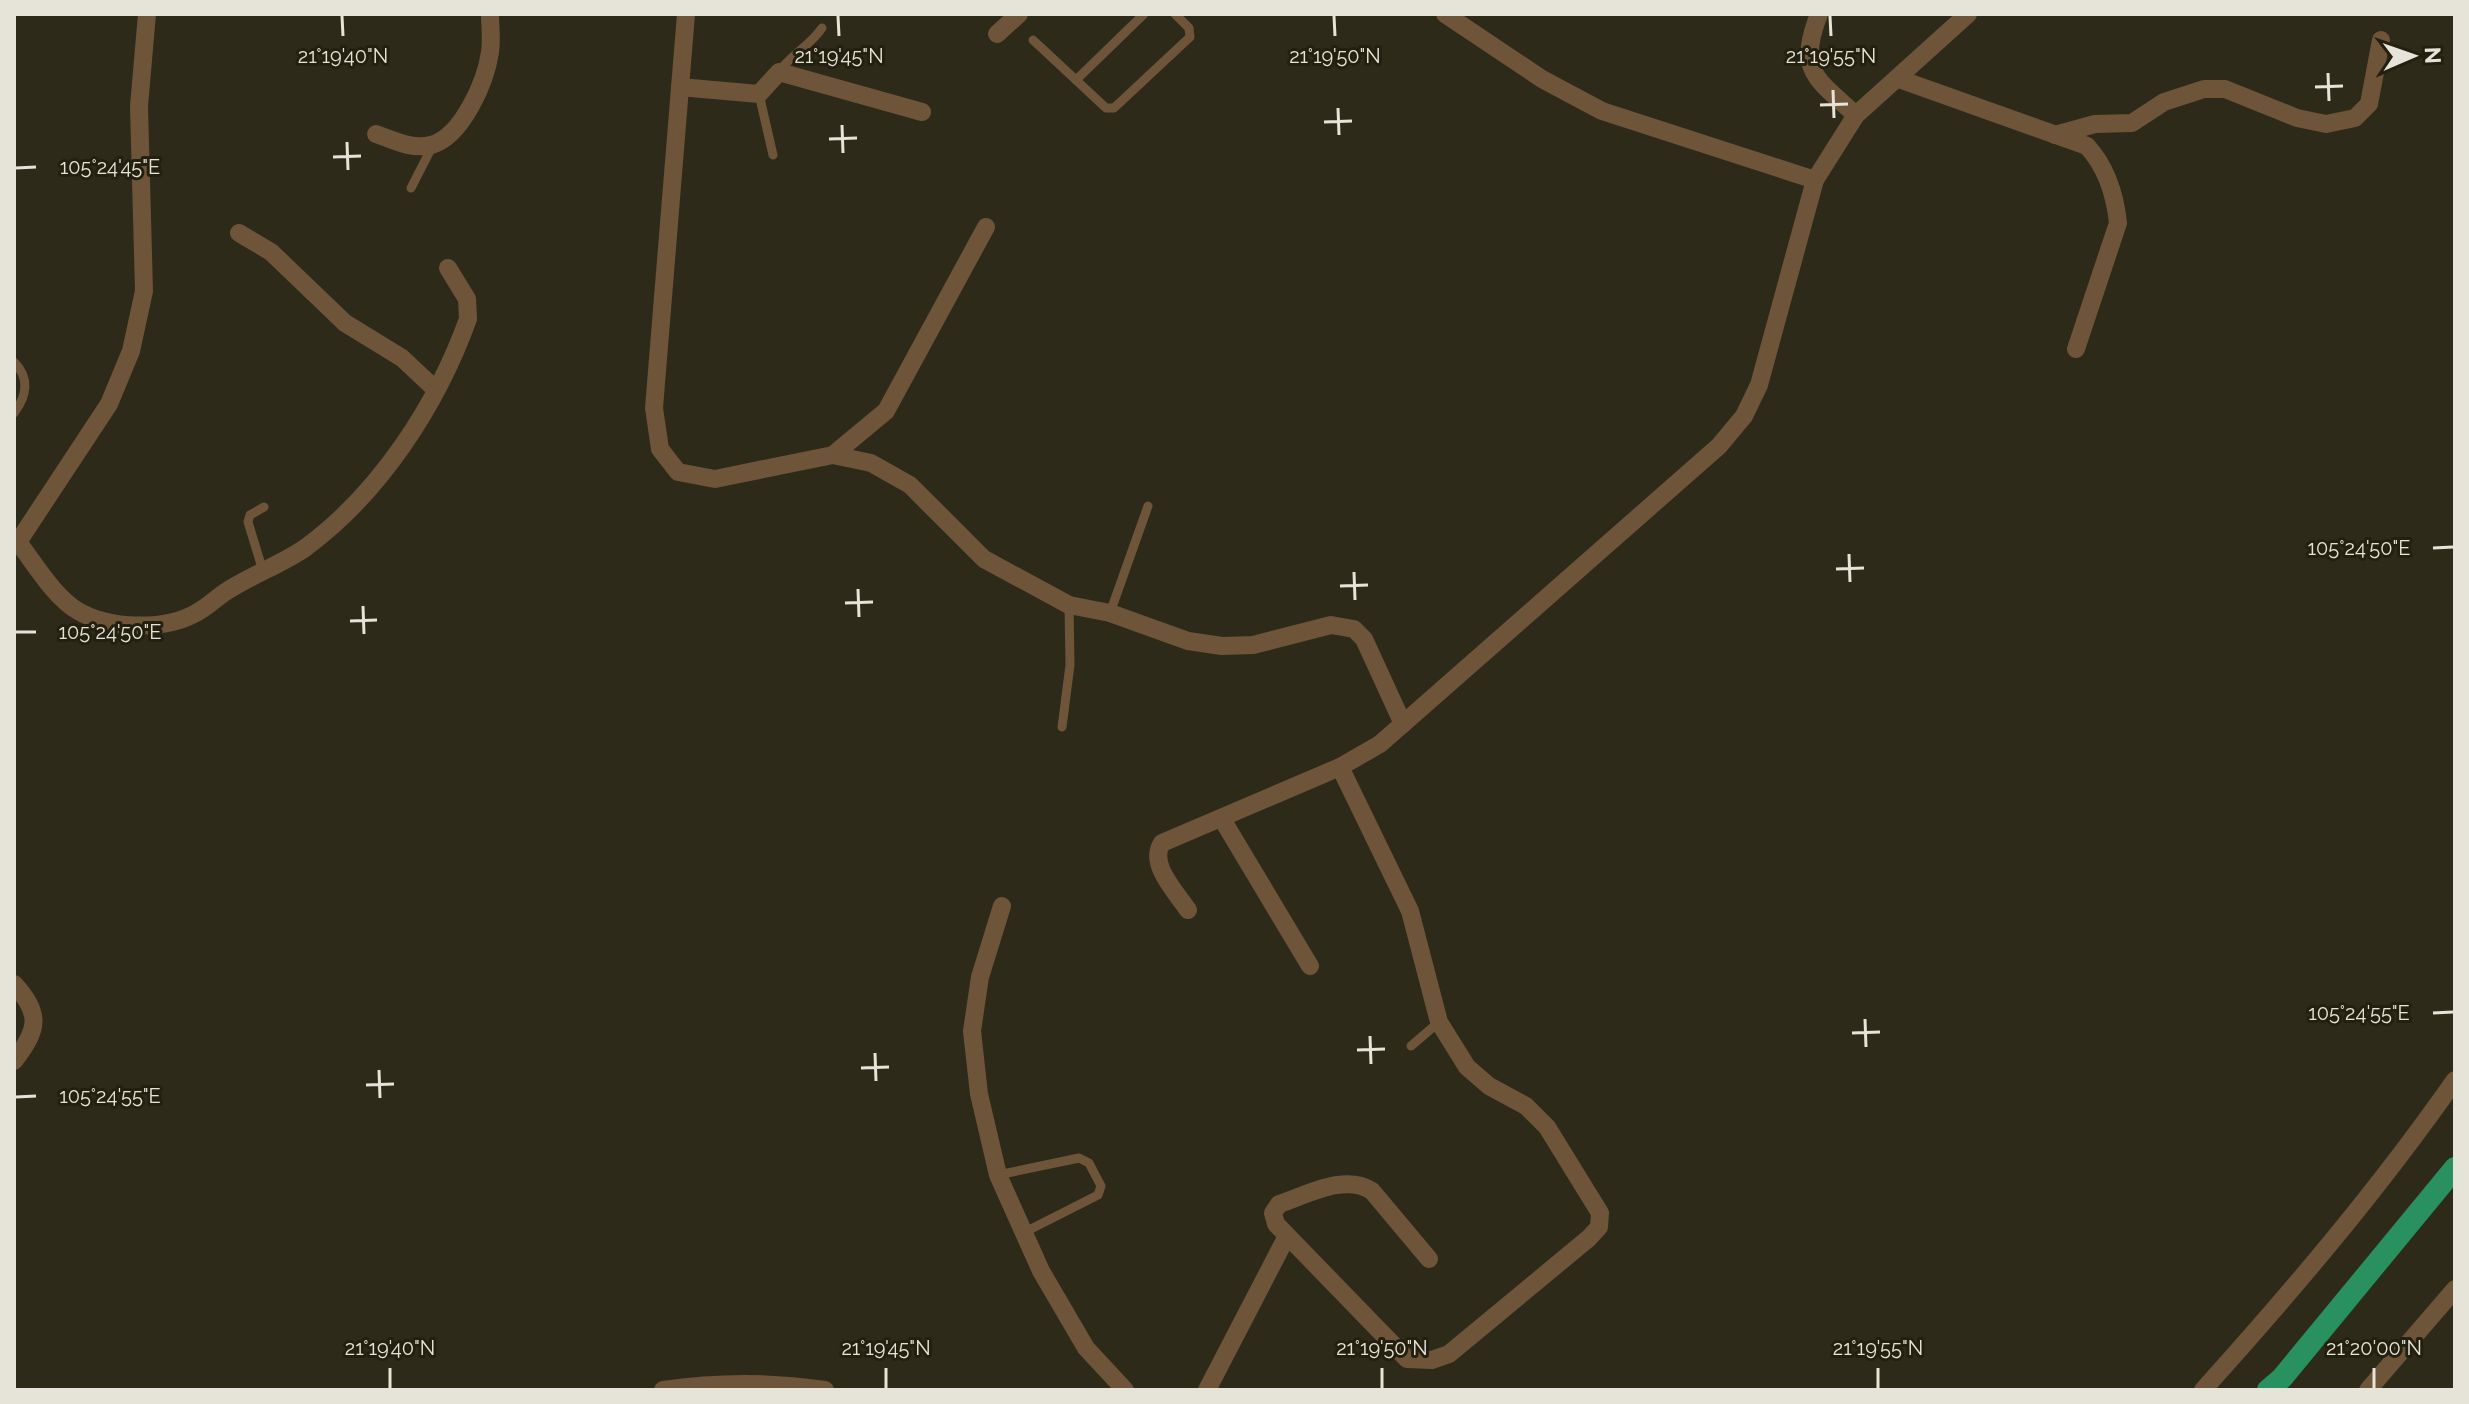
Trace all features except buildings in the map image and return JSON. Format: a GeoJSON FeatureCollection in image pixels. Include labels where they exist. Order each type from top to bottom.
{"type":"FeatureCollection","features":[{"type":"Feature","properties":{"kind":"street"},"geometry":{"type":"LineString","coordinates":[[147,14],[139,106],[144,291],[131,351],[109,404],[16,540],[77,610],[110,622],[171,622],[196,614],[227,590],[301,551],[328,530],[395,456],[435,389],[468,319],[467,299],[448,268]]}},
{"type":"Feature","properties":{"kind":"street"},"geometry":{"type":"LineString","coordinates":[[376,134],[412,146],[433,145],[450,133],[474,103],[490,53],[490,14]]}},
{"type":"Feature","properties":{"kind":"street"},"geometry":{"type":"LineString","coordinates":[[686,14],[654,408],[660,449],[678,472],[715,479],[833,455],[871,463],[910,485],[984,559],[1069,605],[1110,613],[1188,641],[1222,646],[1253,645],[1331,625],[1354,629],[1364,639],[1403,724]]}},
{"type":"Feature","properties":{"kind":"street"},"geometry":{"type":"LineString","coordinates":[[997,34],[1019,14]]}},
{"type":"Feature","properties":{"kind":"street"},"geometry":{"type":"LineString","coordinates":[[1445,14],[1542,79],[1602,111],[1815,180]]}},
{"type":"Feature","properties":{"kind":"street"},"geometry":{"type":"LineString","coordinates":[[1819,14],[1808,42],[1807,61],[1815,79],[1856,115]]}},
{"type":"Feature","properties":{"kind":"street"},"geometry":{"type":"LineString","coordinates":[[1188,910],[1157,862],[1156,852],[1162,843],[1340,767],[1380,744],[1719,446],[1744,416],[1759,385],[1815,180],[1856,115],[1968,14]]}},
{"type":"Feature","properties":{"kind":"street"},"geometry":{"type":"LineString","coordinates":[[2055,135],[2095,124],[2132,123],[2164,102],[2204,89],[2225,89],[2297,118],[2326,124],[2355,118],[2369,104],[2381,40]]}},
{"type":"Feature","properties":{"kind":"street"},"geometry":{"type":"LineString","coordinates":[[680,87],[759,94],[779,72],[922,112]]}},
{"type":"Feature","properties":{"kind":"street"},"geometry":{"type":"LineString","coordinates":[[1899,79],[2087,146],[2102,162],[2116,202],[2118,223],[2076,349]]}},
{"type":"Feature","properties":{"kind":"street"},"geometry":{"type":"LineString","coordinates":[[833,455],[886,411],[986,227]]}},
{"type":"Feature","properties":{"kind":"street"},"geometry":{"type":"LineString","coordinates":[[239,233],[271,252],[345,323],[402,358],[435,389]]}},
{"type":"Feature","properties":{"kind":"street"},"geometry":{"type":"LineString","coordinates":[[1340,767],[1410,911],[1439,1022],[1467,1067],[1489,1086],[1526,1106],[1547,1127],[1600,1213],[1599,1227],[1449,1354],[1432,1360],[1407,1359],[1287,1236],[1276,1224],[1273,1213],[1279,1204],[1348,1183],[1361,1184],[1372,1191],[1429,1259]]}},
{"type":"Feature","properties":{"kind":"street"},"geometry":{"type":"LineString","coordinates":[[1222,819],[1310,966]]}},
{"type":"Feature","properties":{"kind":"street"},"geometry":{"type":"LineString","coordinates":[[1002,906],[980,977],[972,1031],[979,1094],[998,1175],[1023,1233],[1086,1348],[1125,1390]]}},
{"type":"Feature","properties":{"kind":"street"},"geometry":{"type":"LineString","coordinates":[[14,984],[31,1002],[35,1019],[30,1040],[14,1061]]}},
{"type":"Feature","properties":{"kind":"street"},"geometry":{"type":"LineString","coordinates":[[2203,1390],[2317,1264],[2398,1161],[2455,1080]]}},
{"type":"Feature","properties":{"kind":"street"},"geometry":{"type":"LineString","coordinates":[[1207,1390],[1287,1236]]}},
{"type":"Feature","properties":{"kind":"street"},"geometry":{"type":"LineString","coordinates":[[2368,1390],[2455,1289]]}},
{"type":"Feature","properties":{"kind":"street"},"geometry":{"type":"LineString","coordinates":[[663,1390],[708,1384],[792,1385],[825,1390]]}},
{"type":"Feature","properties":{"kind":"lane"},"geometry":{"type":"LineString","coordinates":[[1076,80],[1144,14]]}},
{"type":"Feature","properties":{"kind":"lane"},"geometry":{"type":"LineString","coordinates":[[1033,40],[1106,108],[1114,108],[1190,37],[1189,28],[1175,14]]}},
{"type":"Feature","properties":{"kind":"lane"},"geometry":{"type":"LineString","coordinates":[[779,72],[788,60],[809,47],[822,28]]}},
{"type":"Feature","properties":{"kind":"lane"},"geometry":{"type":"LineString","coordinates":[[759,94],[773,155]]}},
{"type":"Feature","properties":{"kind":"lane"},"geometry":{"type":"LineString","coordinates":[[411,188],[433,145]]}},
{"type":"Feature","properties":{"kind":"lane"},"geometry":{"type":"LineString","coordinates":[[14,362],[26,383],[23,401],[14,413]]}},
{"type":"Feature","properties":{"kind":"lane"},"geometry":{"type":"LineString","coordinates":[[1110,613],[1148,506]]}},
{"type":"Feature","properties":{"kind":"lane"},"geometry":{"type":"LineString","coordinates":[[263,571],[248,522],[250,515],[264,507]]}},
{"type":"Feature","properties":{"kind":"lane"},"geometry":{"type":"LineString","coordinates":[[1062,727],[1070,665],[1069,605]]}},
{"type":"Feature","properties":{"kind":"lane"},"geometry":{"type":"LineString","coordinates":[[1411,1046],[1439,1022]]}},
{"type":"Feature","properties":{"kind":"lane"},"geometry":{"type":"LineString","coordinates":[[998,1175],[1079,1158],[1089,1163],[1101,1186],[1098,1195],[1023,1233]]}},
{"type":"Feature","properties":{"kind":"waterway"},"geometry":{"type":"LineString","coordinates":[[2268,1390],[2282,1378],[2455,1168]]}}]}
